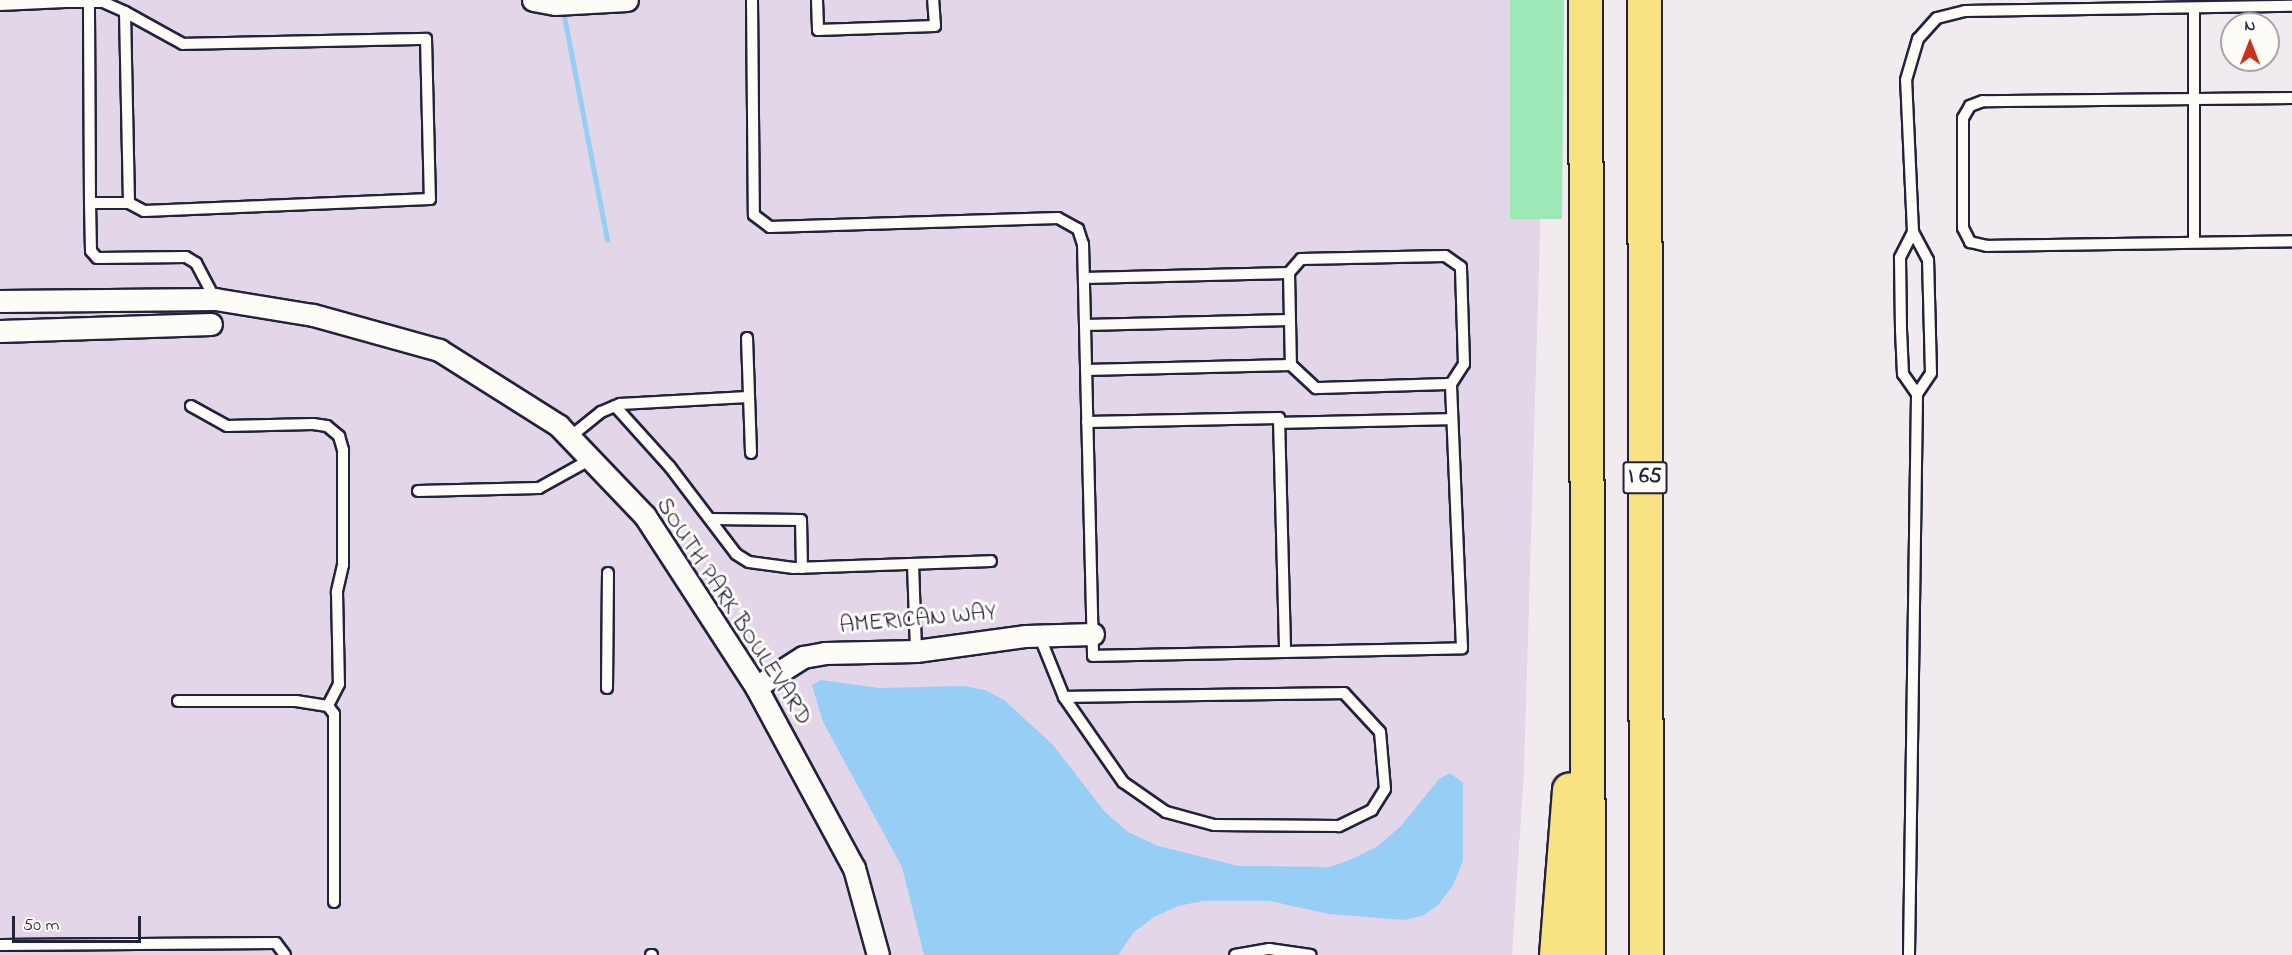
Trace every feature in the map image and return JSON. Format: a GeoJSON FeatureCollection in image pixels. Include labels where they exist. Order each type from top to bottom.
{"type":"FeatureCollection","features":[{"type":"Feature","properties":{"kind":"highway"},"geometry":{"type":"LineString","coordinates":[[1585,0],[1588,955]]}},
{"type":"Feature","properties":{"kind":"highway","name":"I 65"},"geometry":{"type":"LineString","coordinates":[[1644,0],[1646,955]]}},
{"type":"Feature","properties":{"kind":"highway"},"geometry":{"type":"LineString","coordinates":[[1556,955],[1559,876],[1586,648]]}},
{"type":"Feature","properties":{"kind":"highway"},"geometry":{"type":"LineString","coordinates":[[1645,726],[1666,955]]}},
{"type":"Feature","properties":{"kind":"street"},"geometry":{"type":"LineString","coordinates":[[533,0],[555,4],[627,0]]}},
{"type":"Feature","properties":{"kind":"street","name":"SOUTH PARK BOULEVARD"},"geometry":{"type":"LineString","coordinates":[[0,301],[215,298],[313,315],[439,350],[560,426],[645,516],[756,687],[854,868],[878,955]]}},
{"type":"Feature","properties":{"kind":"street"},"geometry":{"type":"LineString","coordinates":[[0,331],[211,324]]}},
{"type":"Feature","properties":{"kind":"street","name":"AMERICAN WAY"},"geometry":{"type":"LineString","coordinates":[[756,687],[803,657],[916,651],[1039,636],[1093,634]]}},
{"type":"Feature","properties":{"kind":"lane"},"geometry":{"type":"LineString","coordinates":[[752,0],[754,215],[770,227],[1058,218],[1078,229],[1083,244],[1093,656],[1462,648],[1451,384],[1464,363],[1461,267],[1445,256],[1301,259],[1289,273],[1291,365]]}},
{"type":"Feature","properties":{"kind":"lane"},"geometry":{"type":"LineString","coordinates":[[817,0],[818,30],[935,26],[933,0]]}},
{"type":"Feature","properties":{"kind":"lane"},"geometry":{"type":"LineString","coordinates":[[0,5],[89,2],[117,6],[183,44],[426,39],[429,199],[144,212],[129,203],[90,203]]}},
{"type":"Feature","properties":{"kind":"lane"},"geometry":{"type":"LineString","coordinates":[[89,2],[91,251],[97,258],[186,257],[196,263],[215,298]]}},
{"type":"Feature","properties":{"kind":"lane"},"geometry":{"type":"LineString","coordinates":[[1909,955],[1917,394],[1931,373],[1928,260],[1913,232],[1906,80],[1918,39],[1937,18],[1965,11],[2292,6]]}},
{"type":"Feature","properties":{"kind":"lane"},"geometry":{"type":"LineString","coordinates":[[2194,8],[2192,100],[2194,242]]}},
{"type":"Feature","properties":{"kind":"lane"},"geometry":{"type":"LineString","coordinates":[[125,12],[129,203]]}},
{"type":"Feature","properties":{"kind":"lane"},"geometry":{"type":"LineString","coordinates":[[2292,98],[1983,101],[1971,106],[1963,118],[1962,228],[1970,242],[1987,246],[2292,241]]}},
{"type":"Feature","properties":{"kind":"lane"},"geometry":{"type":"LineString","coordinates":[[1913,232],[1900,258],[1901,330],[1903,374],[1917,394]]}},
{"type":"Feature","properties":{"kind":"lane"},"geometry":{"type":"LineString","coordinates":[[1084,278],[1289,273]]}},
{"type":"Feature","properties":{"kind":"lane"},"geometry":{"type":"LineString","coordinates":[[1085,325],[1290,320]]}},
{"type":"Feature","properties":{"kind":"lane"},"geometry":{"type":"LineString","coordinates":[[747,338],[751,453]]}},
{"type":"Feature","properties":{"kind":"lane"},"geometry":{"type":"LineString","coordinates":[[1086,370],[1291,365],[1316,388],[1451,384]]}},
{"type":"Feature","properties":{"kind":"lane"},"geometry":{"type":"LineString","coordinates":[[570,437],[601,412],[615,406],[649,400],[748,397]]}},
{"type":"Feature","properties":{"kind":"lane"},"geometry":{"type":"LineString","coordinates":[[191,406],[227,426],[313,424],[327,426],[339,436],[342,450],[342,565],[337,592],[339,684],[328,706]]}},
{"type":"Feature","properties":{"kind":"lane"},"geometry":{"type":"LineString","coordinates":[[615,406],[710,519],[736,554],[749,562],[764,567],[802,568],[991,561]]}},
{"type":"Feature","properties":{"kind":"lane"},"geometry":{"type":"LineString","coordinates":[[1087,422],[1279,418],[1285,652]]}},
{"type":"Feature","properties":{"kind":"lane"},"geometry":{"type":"LineString","coordinates":[[1279,423],[1452,419]]}},
{"type":"Feature","properties":{"kind":"lane"},"geometry":{"type":"LineString","coordinates":[[418,492],[539,488],[591,459]]}},
{"type":"Feature","properties":{"kind":"lane"},"geometry":{"type":"LineString","coordinates":[[710,519],[801,520],[802,568]]}},
{"type":"Feature","properties":{"kind":"lane"},"geometry":{"type":"LineString","coordinates":[[913,564],[916,651]]}},
{"type":"Feature","properties":{"kind":"lane"},"geometry":{"type":"LineString","coordinates":[[607,688],[608,573]]}},
{"type":"Feature","properties":{"kind":"lane"},"geometry":{"type":"LineString","coordinates":[[1039,636],[1065,697],[1123,782],[1166,812],[1214,825],[1339,826],[1372,810],[1385,789],[1380,732],[1344,693],[1065,697]]}},
{"type":"Feature","properties":{"kind":"lane"},"geometry":{"type":"LineString","coordinates":[[178,701],[296,701],[328,706],[334,714],[334,902]]}},
{"type":"Feature","properties":{"kind":"lane"},"geometry":{"type":"LineString","coordinates":[[0,945],[39,950],[276,943],[285,955]]}},
{"type":"Feature","properties":{"kind":"lane"},"geometry":{"type":"LineString","coordinates":[[1235,955],[1258,952],[1311,955]]}},
{"type":"Feature","properties":{"kind":"shaded area"},"geometry":{"type":"Polygon","coordinates":[[[0,0],[1547,0],[1524,771],[1512,955],[0,955],[0,0]]]}},
{"type":"Feature","properties":{"kind":"green space"},"geometry":{"type":"Polygon","coordinates":[[[1510,0],[1564,0],[1562,219],[1510,219],[1510,0]]]}},
{"type":"Feature","properties":{"kind":"water"},"geometry":{"type":"Polygon","coordinates":[[[821,680],[879,688],[964,686],[985,690],[1004,700],[1053,745],[1105,812],[1128,832],[1158,846],[1238,866],[1330,867],[1352,859],[1378,846],[1401,826],[1439,779],[1450,773],[1463,783],[1463,861],[1453,885],[1438,905],[1422,916],[1404,920],[1329,914],[1270,901],[1203,901],[1178,906],[1154,917],[1134,932],[1118,955],[924,955],[902,867],[823,722],[812,685],[821,680]]]}},
{"type":"Feature","properties":{"kind":"waterway"},"geometry":{"type":"LineString","coordinates":[[563,11],[607,240]]}}]}
